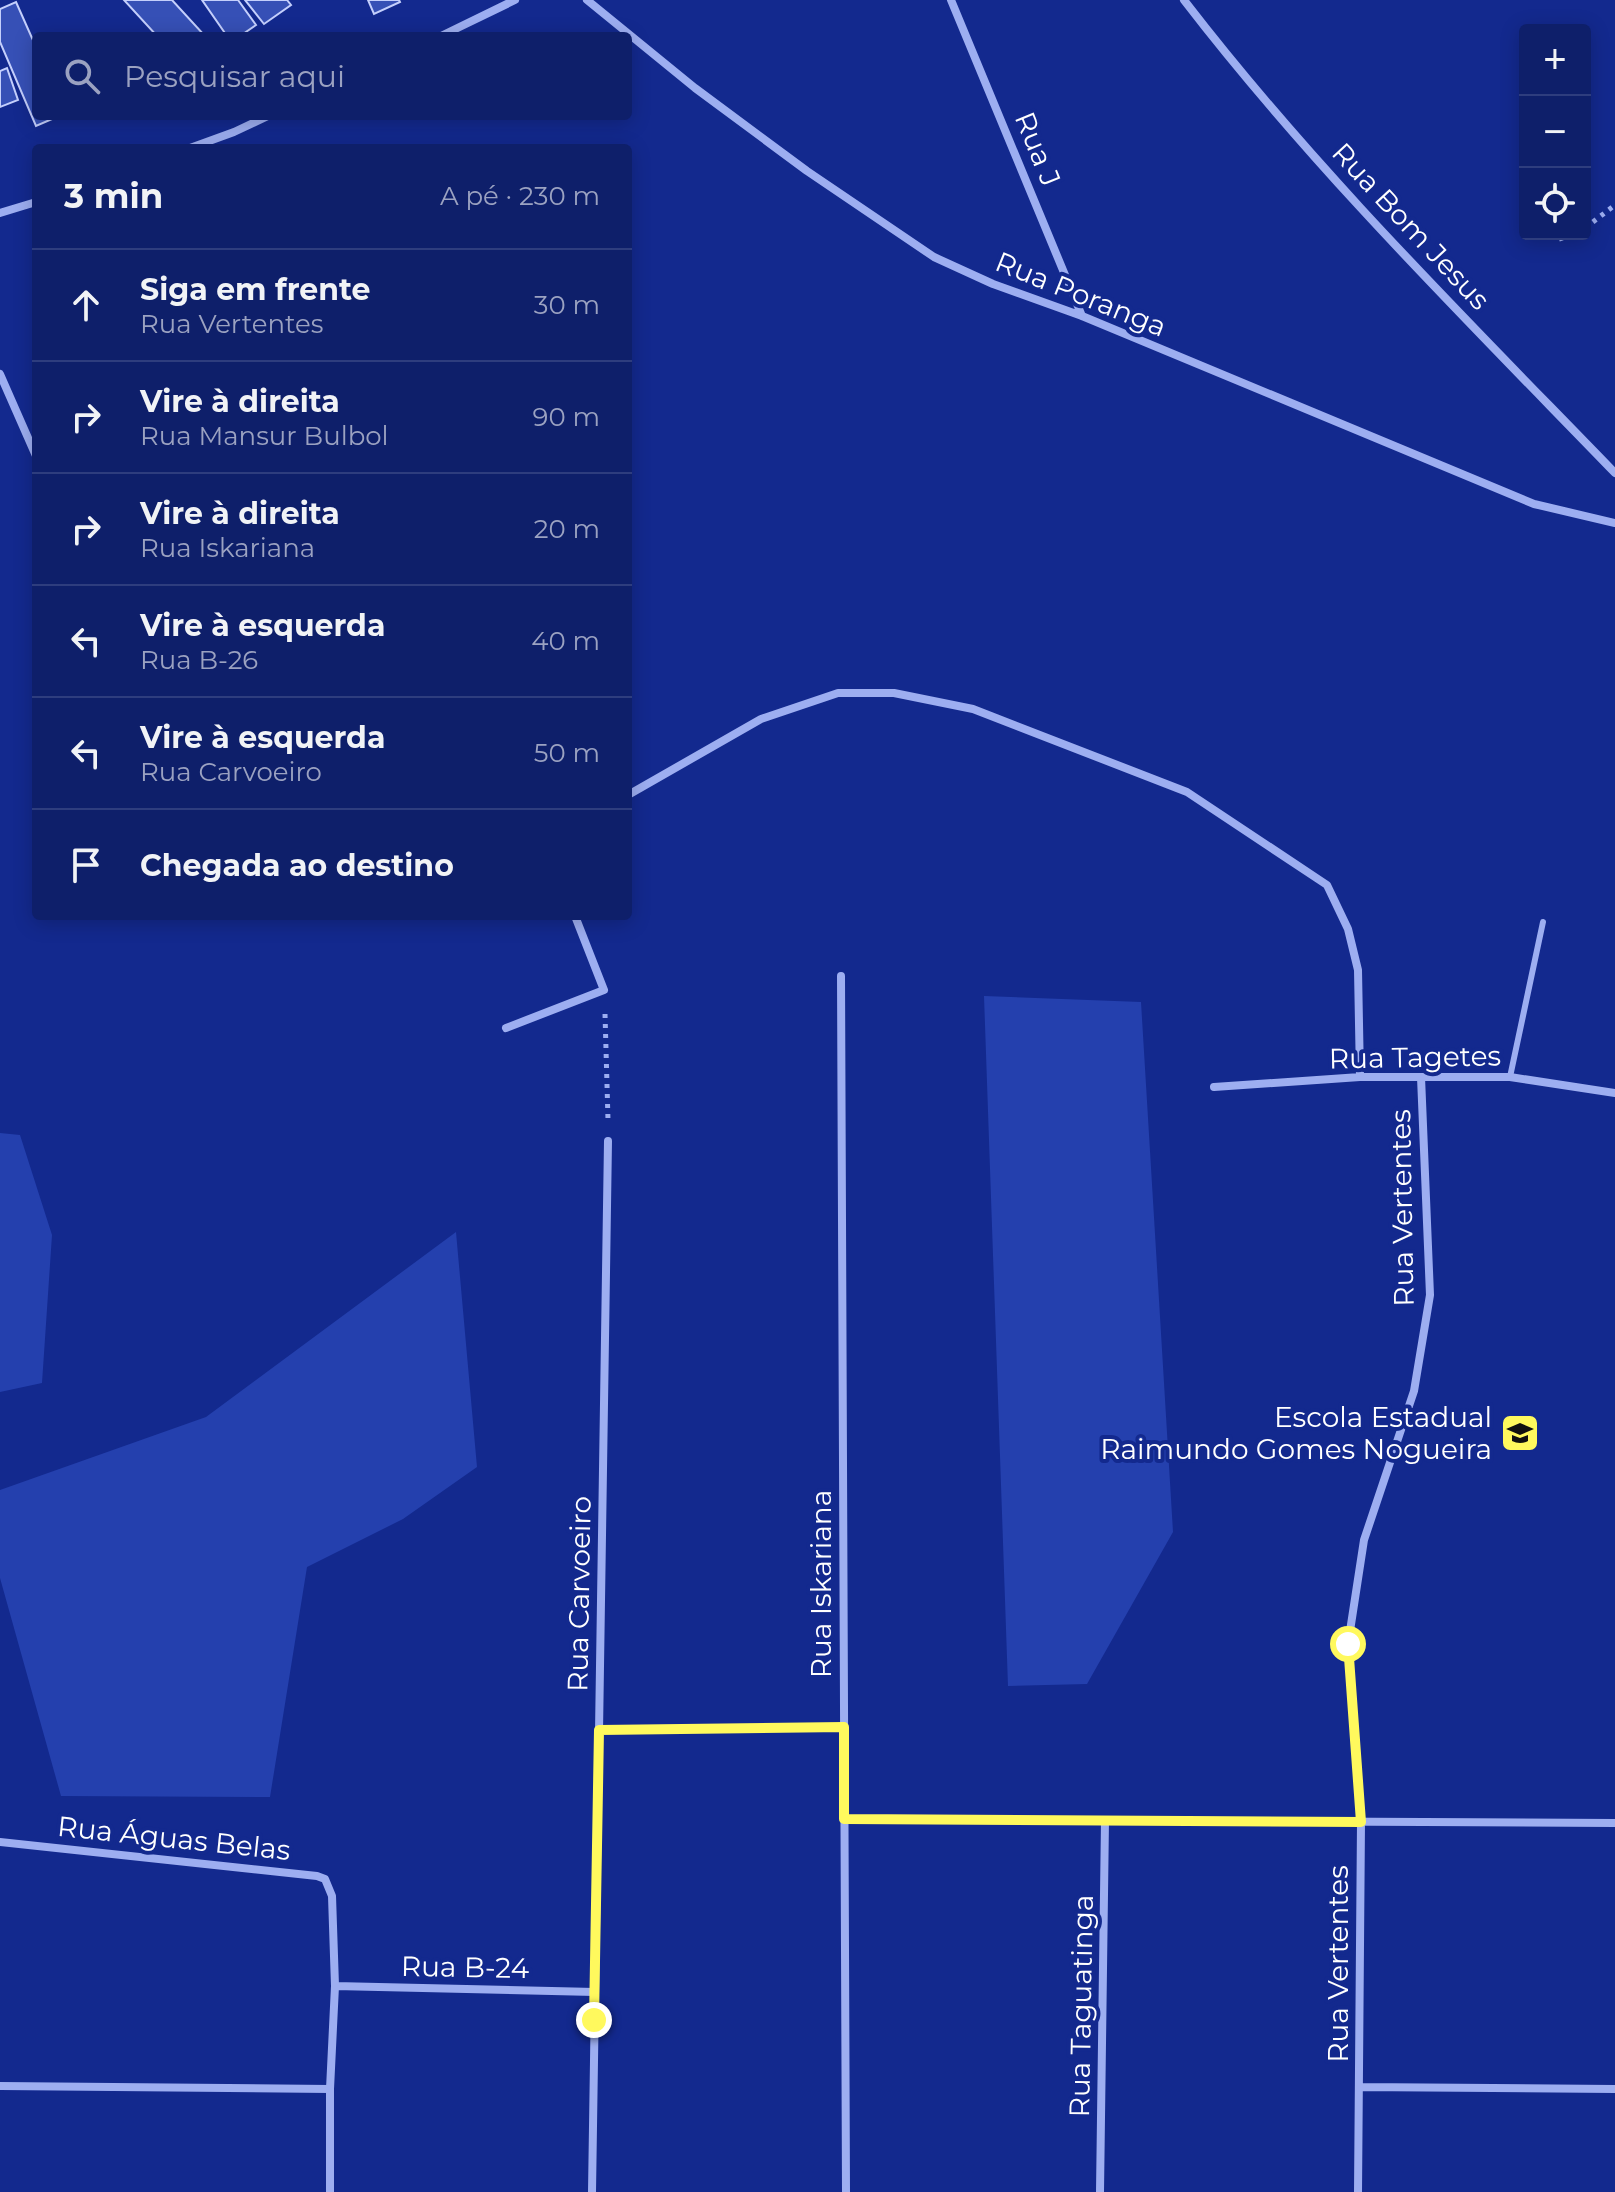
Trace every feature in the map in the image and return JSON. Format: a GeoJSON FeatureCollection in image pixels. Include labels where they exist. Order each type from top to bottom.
{"type":"FeatureCollection","features":[{"type":"Feature","properties":{"kind":"street"},"geometry":{"type":"LineString","coordinates":[[449,32],[515,0]]}},
{"type":"Feature","properties":{"kind":"street","name":"Rua Poranga"},"geometry":{"type":"LineString","coordinates":[[587,0],[626,32]]}},
{"type":"Feature","properties":{"kind":"street","name":"Rua J"},"geometry":{"type":"LineString","coordinates":[[951,0],[1082,316]]}},
{"type":"Feature","properties":{"kind":"street","name":"Rua Bom Jesus"},"geometry":{"type":"LineString","coordinates":[[1184,0],[1237,69],[1404,253],[1615,473]]}},
{"type":"Feature","properties":{"kind":"street","name":"Rua Poranga"},"geometry":{"type":"LineString","coordinates":[[632,37],[807,171],[934,257],[993,284],[1082,316],[1534,504],[1615,523]]}},
{"type":"Feature","properties":{"kind":"street"},"geometry":{"type":"LineString","coordinates":[[201,144],[260,120]]}},
{"type":"Feature","properties":{"kind":"street"},"geometry":{"type":"LineString","coordinates":[[0,213],[32,203]]}},
{"type":"Feature","properties":{"kind":"street"},"geometry":{"type":"LineString","coordinates":[[0,374],[32,447]]}},
{"type":"Feature","properties":{"kind":"street"},"geometry":{"type":"LineString","coordinates":[[632,793],[761,719],[838,693],[894,693],[973,709],[1144,775],[1187,792],[1327,885],[1348,929],[1358,970],[1360,1077]]}},
{"type":"Feature","properties":{"kind":"street"},"geometry":{"type":"LineString","coordinates":[[506,1028],[604,990],[577,920]]}},
{"type":"Feature","properties":{"kind":"street","name":"Rua Iskariana"},"geometry":{"type":"LineString","coordinates":[[841,976],[846,2192]]}},
{"type":"Feature","properties":{"kind":"street","name":"Rua Tagetes"},"geometry":{"type":"LineString","coordinates":[[1214,1087],[1360,1077],[1510,1077],[1615,1093]]}},
{"type":"Feature","properties":{"kind":"street","name":"Rua Vertentes"},"geometry":{"type":"LineString","coordinates":[[1358,2192],[1361,1822],[1348,1644],[1364,1540],[1414,1391],[1430,1295],[1421,1077]]}},
{"type":"Feature","properties":{"kind":"street","name":"Rua Carvoeiro"},"geometry":{"type":"LineString","coordinates":[[592,2192],[608,1141]]}},
{"type":"Feature","properties":{"kind":"street"},"geometry":{"type":"LineString","coordinates":[[599,1730],[844,1727]]}},
{"type":"Feature","properties":{"kind":"street"},"geometry":{"type":"LineString","coordinates":[[844,1819],[1615,1823]]}},
{"type":"Feature","properties":{"kind":"street","name":"Rua Taguatinga"},"geometry":{"type":"LineString","coordinates":[[1100,2192],[1105,1820]]}},
{"type":"Feature","properties":{"kind":"street","name":"Rua Águas Belas"},"geometry":{"type":"LineString","coordinates":[[0,1842],[325,1879],[332,1896],[335,1986]]}},
{"type":"Feature","properties":{"kind":"street"},"geometry":{"type":"LineString","coordinates":[[330,2192],[330,2089],[335,1986]]}},
{"type":"Feature","properties":{"kind":"street","name":"Rua B-24"},"geometry":{"type":"LineString","coordinates":[[335,1986],[595,1992]]}},
{"type":"Feature","properties":{"kind":"street"},"geometry":{"type":"LineString","coordinates":[[0,2086],[330,2089]]}},
{"type":"Feature","properties":{"kind":"street"},"geometry":{"type":"LineString","coordinates":[[1359,2087],[1615,2089]]}},
{"type":"Feature","properties":{"kind":"lane"},"geometry":{"type":"LineString","coordinates":[[1510,1077],[1543,922]]}},
{"type":"Feature","properties":{"kind":"path"},"geometry":{"type":"LineString","coordinates":[[1591,223],[1615,205]]}},
{"type":"Feature","properties":{"kind":"path"},"geometry":{"type":"LineString","coordinates":[[604,990],[608,1141]]}},
{"type":"Feature","properties":{"kind":"shaded area"},"geometry":{"type":"Polygon","coordinates":[[[984,996],[1141,1002],[1173,1532],[1087,1684],[1008,1686],[984,996]]]}},
{"type":"Feature","properties":{"kind":"shaded area"},"geometry":{"type":"Polygon","coordinates":[[[0,1133],[20,1135],[52,1235],[42,1383],[0,1392],[0,1133]]]}},
{"type":"Feature","properties":{"kind":"shaded area"},"geometry":{"type":"Polygon","coordinates":[[[456,1232],[477,1467],[403,1519],[307,1567],[270,1797],[61,1796],[0,1578],[0,1490],[206,1417],[456,1232]]]}},
{"type":"Feature","properties":{"kind":"building"},"geometry":{"type":"Polygon","coordinates":[[[124,0],[172,0],[201,32],[153,32],[124,0]]]}},
{"type":"Feature","properties":{"kind":"building"},"geometry":{"type":"Polygon","coordinates":[[[202,0],[238,0],[256,25],[246,32],[224,32],[202,0]]]}},
{"type":"Feature","properties":{"kind":"building"},"geometry":{"type":"Polygon","coordinates":[[[245,0],[287,0],[291,5],[264,24],[245,0]]]}},
{"type":"Feature","properties":{"kind":"building"},"geometry":{"type":"Polygon","coordinates":[[[368,0],[399,0],[400,2],[374,14],[368,0]]]}},
{"type":"Feature","properties":{"kind":"building"},"geometry":{"type":"Polygon","coordinates":[[[16,2],[32,38],[32,117],[0,42],[0,9],[16,2]]]}},
{"type":"Feature","properties":{"kind":"building"},"geometry":{"type":"Polygon","coordinates":[[[7,68],[18,100],[0,107],[0,71],[7,68]]]}},
{"type":"Feature","properties":{"kind":"building"},"geometry":{"type":"Polygon","coordinates":[[[33,120],[50,120],[36,126],[33,120]]]}},
{"type":"Feature","properties":{"kind":"place","name":"Escola Estadual Raimundo Gomes Nogueira"},"geometry":{"type":"Point","coordinates":[1520,1433]}},
{"type":"Feature","properties":{"kind":"route"},"geometry":{"type":"LineString","coordinates":[[594,2020],[599,1730],[844,1727],[844,1819],[1361,1822],[1348,1644]]}}]}
